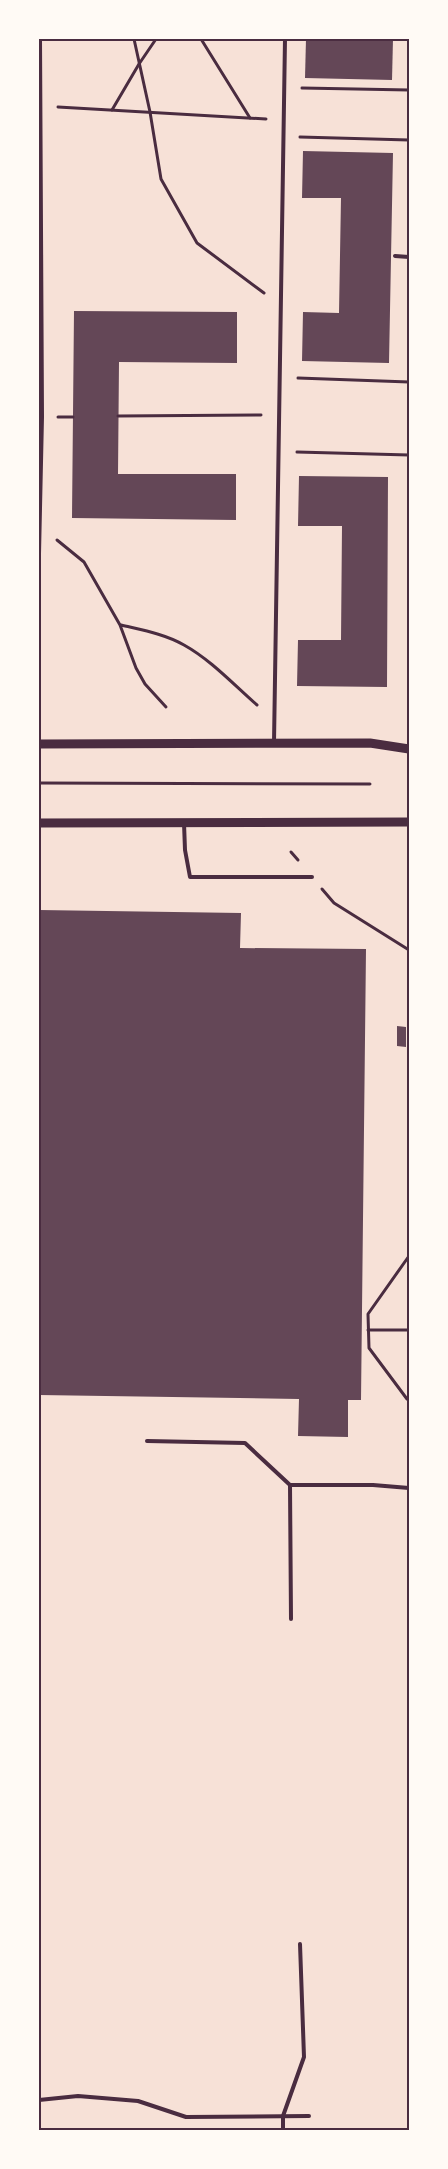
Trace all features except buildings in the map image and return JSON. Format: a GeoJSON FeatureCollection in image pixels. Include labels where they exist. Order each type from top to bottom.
{"type":"FeatureCollection","features":[{"type":"Feature","properties":{"kind":"street"},"geometry":{"type":"LineString","coordinates":[[39,744],[370,743],[409,749]]}},
{"type":"Feature","properties":{"kind":"street"},"geometry":{"type":"LineString","coordinates":[[39,823],[409,822]]}},
{"type":"Feature","properties":{"kind":"lane"},"geometry":{"type":"LineString","coordinates":[[39,554],[40,39]]}},
{"type":"Feature","properties":{"kind":"lane"},"geometry":{"type":"LineString","coordinates":[[274,743],[285,39]]}},
{"type":"Feature","properties":{"kind":"lane"},"geometry":{"type":"LineString","coordinates":[[395,256],[409,257]]}},
{"type":"Feature","properties":{"kind":"lane"},"geometry":{"type":"LineString","coordinates":[[184,823],[185,850],[190,877],[312,877]]}},
{"type":"Feature","properties":{"kind":"lane"},"geometry":{"type":"LineString","coordinates":[[147,1441],[245,1443],[290,1485],[374,1485],[409,1488]]}},
{"type":"Feature","properties":{"kind":"lane"},"geometry":{"type":"LineString","coordinates":[[290,1485],[291,1619]]}},
{"type":"Feature","properties":{"kind":"lane"},"geometry":{"type":"LineString","coordinates":[[283,2130],[284,2116],[304,2057],[300,1944]]}},
{"type":"Feature","properties":{"kind":"lane"},"geometry":{"type":"LineString","coordinates":[[39,2100],[78,2096],[138,2101],[186,2117],[308,2116]]}},
{"type":"Feature","properties":{"kind":"path"},"geometry":{"type":"LineString","coordinates":[[134,39],[150,112],[161,179],[197,243],[281,304]]}},
{"type":"Feature","properties":{"kind":"path"},"geometry":{"type":"LineString","coordinates":[[112,110],[156,39]]}},
{"type":"Feature","properties":{"kind":"path"},"geometry":{"type":"LineString","coordinates":[[201,39],[251,118]]}},
{"type":"Feature","properties":{"kind":"path"},"geometry":{"type":"LineString","coordinates":[[285,88],[409,90]]}},
{"type":"Feature","properties":{"kind":"path"},"geometry":{"type":"LineString","coordinates":[[52,107],[271,119]]}},
{"type":"Feature","properties":{"kind":"path"},"geometry":{"type":"LineString","coordinates":[[284,136],[409,140]]}},
{"type":"Feature","properties":{"kind":"path"},"geometry":{"type":"LineString","coordinates":[[280,378],[409,382]]}},
{"type":"Feature","properties":{"kind":"path"},"geometry":{"type":"LineString","coordinates":[[118,416],[280,415]]}},
{"type":"Feature","properties":{"kind":"path"},"geometry":{"type":"LineString","coordinates":[[279,451],[409,455]]}},
{"type":"Feature","properties":{"kind":"path"},"geometry":{"type":"LineString","coordinates":[[39,526],[84,562],[120,625],[136,668],[145,684],[166,707]]}},
{"type":"Feature","properties":{"kind":"path"},"geometry":{"type":"LineString","coordinates":[[120,625],[162,636],[184,645],[203,658],[260,708]]}},
{"type":"Feature","properties":{"kind":"path"},"geometry":{"type":"LineString","coordinates":[[39,783],[370,784]]}},
{"type":"Feature","properties":{"kind":"path"},"geometry":{"type":"LineString","coordinates":[[291,852],[334,903],[409,950]]}},
{"type":"Feature","properties":{"kind":"path"},"geometry":{"type":"LineString","coordinates":[[407,1399],[369,1348],[368,1314],[409,1256]]}},
{"type":"Feature","properties":{"kind":"path"},"geometry":{"type":"LineString","coordinates":[[368,1330],[408,1330]]}}]}
